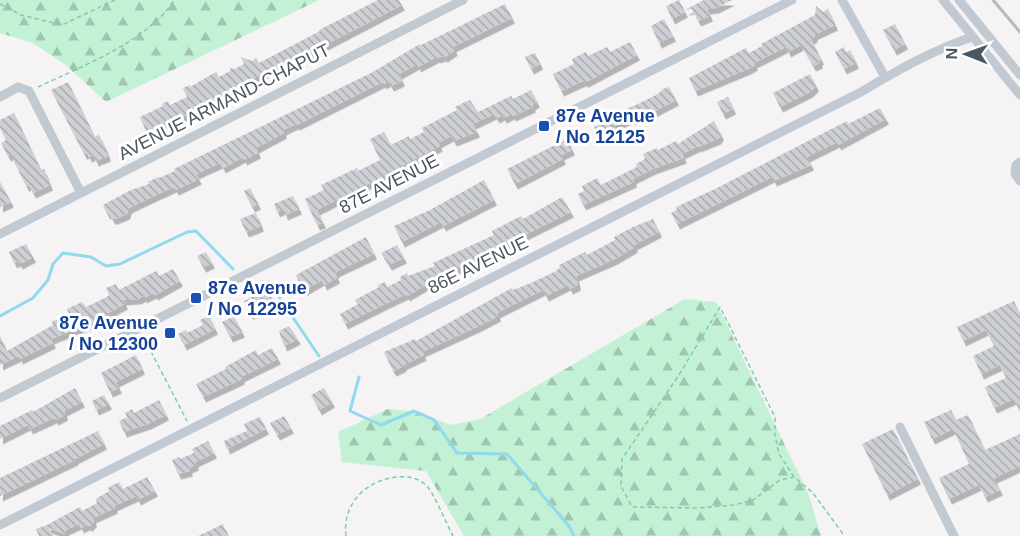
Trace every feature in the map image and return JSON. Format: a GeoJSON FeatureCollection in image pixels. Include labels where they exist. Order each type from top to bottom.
{"type":"FeatureCollection","features":[{"type":"Feature","properties":{"kind":"street","name":"AVENUE ARMAND-CHAPUT"},"geometry":{"type":"LineString","coordinates":[[0,234],[463,0]]}},
{"type":"Feature","properties":{"kind":"street","name":"87E AVENUE"},"geometry":{"type":"LineString","coordinates":[[0,398],[792,0]]}},
{"type":"Feature","properties":{"kind":"street"},"geometry":{"type":"LineString","coordinates":[[842,0],[885,78]]}},
{"type":"Feature","properties":{"kind":"street"},"geometry":{"type":"LineString","coordinates":[[943,0],[1020,95]]}},
{"type":"Feature","properties":{"kind":"street"},"geometry":{"type":"LineString","coordinates":[[959,0],[1020,75]]}},
{"type":"Feature","properties":{"kind":"street","name":"86E AVENUE"},"geometry":{"type":"LineString","coordinates":[[0,525],[885,78],[957,42],[972,37]]}},
{"type":"Feature","properties":{"kind":"street"},"geometry":{"type":"LineString","coordinates":[[0,97],[18,87],[28,91],[81,193]]}},
{"type":"Feature","properties":{"kind":"street"},"geometry":{"type":"LineString","coordinates":[[1020,162],[1016,165],[1015,174],[1020,181]]}},
{"type":"Feature","properties":{"kind":"street"},"geometry":{"type":"LineString","coordinates":[[900,427],[954,536]]}},
{"type":"Feature","properties":{"kind":"path"},"geometry":{"type":"LineString","coordinates":[[0,4],[21,15],[62,25],[115,0]]}},
{"type":"Feature","properties":{"kind":"path"},"geometry":{"type":"LineString","coordinates":[[28,91],[119,49],[166,12],[174,0]]}},
{"type":"Feature","properties":{"kind":"path"},"geometry":{"type":"LineString","coordinates":[[794,477],[780,480],[753,500],[734,505],[698,508],[632,507],[621,486],[622,459],[677,378],[720,307],[775,417],[775,435],[779,454],[794,477],[813,493],[843,534]]}},
{"type":"Feature","properties":{"kind":"path"},"geometry":{"type":"LineString","coordinates":[[140,328],[190,428]]}},
{"type":"Feature","properties":{"kind":"path"},"geometry":{"type":"LineString","coordinates":[[346,536],[345,523],[351,506],[364,489],[387,478],[410,476],[426,486],[453,536]]}},
{"type":"Feature","properties":{"kind":"green space"},"geometry":{"type":"Polygon","coordinates":[[[0,0],[319,0],[106,102],[67,66],[33,43],[0,33],[0,0]]]}},
{"type":"Feature","properties":{"kind":"green space"},"geometry":{"type":"Polygon","coordinates":[[[685,299],[716,302],[808,493],[821,536],[464,536],[426,471],[342,462],[338,432],[388,409],[420,412],[450,425],[480,419],[685,299]]]}},
{"type":"Feature","properties":{"kind":"building"},"geometry":{"type":"Polygon","coordinates":[[[378,0],[399,0],[402,5],[171,122],[170,120],[156,126],[154,130],[147,133],[140,117],[163,106],[162,104],[168,101],[170,105],[187,97],[183,88],[190,85],[190,87],[216,72],[219,77],[231,68],[235,69],[244,64],[241,57],[252,61],[256,58],[259,63],[378,0]]]}},
{"type":"Feature","properties":{"kind":"building"},"geometry":{"type":"Polygon","coordinates":[[[679,0],[685,12],[672,19],[666,6],[679,0]]]}},
{"type":"Feature","properties":{"kind":"building"},"geometry":{"type":"Polygon","coordinates":[[[704,0],[732,0],[716,8],[707,9],[710,16],[698,21],[692,9],[685,10],[704,0]]]}},
{"type":"Feature","properties":{"kind":"building"},"geometry":{"type":"Polygon","coordinates":[[[505,4],[512,18],[453,47],[455,50],[445,57],[437,57],[418,67],[417,64],[399,74],[402,81],[391,86],[388,81],[384,84],[383,82],[283,130],[284,133],[256,148],[258,153],[244,160],[243,157],[223,168],[220,163],[196,174],[199,179],[176,190],[174,187],[129,208],[127,214],[112,219],[109,213],[107,214],[103,205],[131,190],[149,184],[148,182],[158,177],[175,171],[174,169],[371,73],[420,44],[505,4]]]}},
{"type":"Feature","properties":{"kind":"building"},"geometry":{"type":"Polygon","coordinates":[[[816,6],[823,12],[828,9],[835,25],[814,35],[815,37],[811,39],[821,59],[820,63],[813,66],[801,45],[788,52],[786,47],[754,63],[755,65],[748,69],[695,91],[689,78],[746,48],[749,53],[762,46],[761,44],[815,15],[816,6]]]}},
{"type":"Feature","properties":{"kind":"building"},"geometry":{"type":"Polygon","coordinates":[[[664,19],[673,36],[659,43],[651,26],[664,19]]]}},
{"type":"Feature","properties":{"kind":"building"},"geometry":{"type":"Polygon","coordinates":[[[895,24],[905,44],[894,50],[883,30],[895,24]]]}},
{"type":"Feature","properties":{"kind":"building"},"geometry":{"type":"Polygon","coordinates":[[[630,42],[637,55],[586,82],[583,81],[561,91],[553,74],[574,64],[572,59],[586,52],[588,56],[607,47],[610,52],[630,42]]]}},
{"type":"Feature","properties":{"kind":"building"},"geometry":{"type":"Polygon","coordinates":[[[844,47],[846,52],[850,50],[856,63],[844,69],[835,52],[844,47]]]}},
{"type":"Feature","properties":{"kind":"building"},"geometry":{"type":"Polygon","coordinates":[[[535,53],[540,64],[531,69],[525,57],[535,53]]]}},
{"type":"Feature","properties":{"kind":"building"},"geometry":{"type":"Polygon","coordinates":[[[810,74],[816,86],[810,92],[780,107],[773,93],[810,74]]]}},
{"type":"Feature","properties":{"kind":"building"},"geometry":{"type":"Polygon","coordinates":[[[68,82],[95,137],[99,135],[108,156],[96,161],[93,155],[89,157],[87,153],[84,154],[51,90],[68,82]]]}},
{"type":"Feature","properties":{"kind":"building"},"geometry":{"type":"Polygon","coordinates":[[[669,87],[676,100],[646,116],[645,114],[632,120],[631,118],[614,126],[617,131],[599,137],[594,127],[603,123],[601,119],[636,105],[669,87]]]}},
{"type":"Feature","properties":{"kind":"building"},"geometry":{"type":"Polygon","coordinates":[[[531,90],[537,102],[532,105],[533,107],[504,118],[502,115],[497,118],[494,114],[473,124],[477,132],[454,141],[451,136],[438,143],[440,146],[401,166],[403,169],[398,172],[373,184],[372,182],[317,210],[323,223],[317,225],[305,199],[324,190],[321,185],[380,160],[370,139],[384,132],[391,145],[424,132],[422,128],[457,110],[455,107],[470,100],[478,112],[511,96],[513,99],[531,90]]]}},
{"type":"Feature","properties":{"kind":"building"},"geometry":{"type":"Polygon","coordinates":[[[728,97],[733,109],[723,114],[717,102],[728,97]]]}},
{"type":"Feature","properties":{"kind":"building"},"geometry":{"type":"Polygon","coordinates":[[[880,108],[886,119],[838,145],[837,142],[807,157],[811,165],[774,181],[772,177],[677,224],[671,213],[677,210],[676,207],[847,121],[848,124],[880,108]]]}},
{"type":"Feature","properties":{"kind":"building"},"geometry":{"type":"Polygon","coordinates":[[[14,113],[50,185],[33,193],[29,185],[26,186],[11,155],[8,156],[1,143],[6,140],[0,128],[0,120],[14,113]]]}},
{"type":"Feature","properties":{"kind":"building"},"geometry":{"type":"Polygon","coordinates":[[[714,121],[721,135],[718,139],[698,146],[682,154],[684,158],[653,169],[633,179],[634,182],[583,205],[578,194],[584,191],[582,186],[597,178],[601,185],[637,167],[636,164],[645,159],[643,154],[676,141],[678,144],[714,121]]]}},
{"type":"Feature","properties":{"kind":"building"},"geometry":{"type":"Polygon","coordinates":[[[567,139],[572,150],[561,155],[563,159],[515,184],[507,169],[567,139]]]}},
{"type":"Feature","properties":{"kind":"building"},"geometry":{"type":"Polygon","coordinates":[[[484,180],[494,200],[443,226],[441,222],[402,242],[394,226],[430,210],[484,180]]]}},
{"type":"Feature","properties":{"kind":"building"},"geometry":{"type":"Polygon","coordinates":[[[0,182],[11,202],[0,207],[0,182]]]}},
{"type":"Feature","properties":{"kind":"building"},"geometry":{"type":"Polygon","coordinates":[[[250,188],[258,204],[252,207],[244,191],[250,188]]]}},
{"type":"Feature","properties":{"kind":"building"},"geometry":{"type":"Polygon","coordinates":[[[293,196],[299,209],[285,215],[283,209],[277,212],[274,204],[293,196]]]}},
{"type":"Feature","properties":{"kind":"building"},"geometry":{"type":"Polygon","coordinates":[[[562,197],[571,212],[434,280],[407,296],[406,294],[345,324],[340,314],[358,304],[355,300],[379,287],[378,285],[385,282],[387,287],[401,280],[400,277],[407,273],[408,276],[435,266],[433,263],[494,235],[492,231],[521,216],[523,219],[562,197]]]}},
{"type":"Feature","properties":{"kind":"building"},"geometry":{"type":"Polygon","coordinates":[[[256,213],[261,226],[246,232],[240,219],[256,213]]]}},
{"type":"Feature","properties":{"kind":"building"},"geometry":{"type":"Polygon","coordinates":[[[653,219],[659,232],[634,245],[635,247],[615,259],[576,276],[578,285],[570,289],[568,285],[546,296],[543,290],[497,313],[498,316],[479,326],[422,352],[424,355],[404,366],[394,371],[392,369],[384,352],[415,339],[416,341],[512,288],[513,290],[556,271],[559,265],[585,252],[587,255],[615,240],[614,237],[653,219]]]}},
{"type":"Feature","properties":{"kind":"building"},"geometry":{"type":"Polygon","coordinates":[[[366,237],[374,254],[338,271],[335,273],[337,278],[324,285],[322,280],[303,291],[296,275],[366,237]]]}},
{"type":"Feature","properties":{"kind":"building"},"geometry":{"type":"Polygon","coordinates":[[[26,244],[33,257],[20,264],[18,261],[14,263],[9,252],[26,244]]]}},
{"type":"Feature","properties":{"kind":"building"},"geometry":{"type":"Polygon","coordinates":[[[397,245],[404,258],[389,265],[381,253],[397,245]]]}},
{"type":"Feature","properties":{"kind":"building"},"geometry":{"type":"Polygon","coordinates":[[[206,252],[212,263],[203,267],[197,256],[206,252]]]}},
{"type":"Feature","properties":{"kind":"building"},"geometry":{"type":"Polygon","coordinates":[[[173,269],[180,281],[155,295],[154,293],[144,298],[144,296],[138,299],[123,300],[125,304],[108,313],[110,316],[51,339],[53,343],[20,359],[19,356],[0,365],[0,336],[7,351],[53,325],[52,321],[70,316],[67,309],[82,302],[86,307],[107,297],[109,295],[106,288],[116,284],[119,290],[156,271],[159,276],[173,269]]]}},
{"type":"Feature","properties":{"kind":"building"},"geometry":{"type":"Polygon","coordinates":[[[266,290],[267,294],[270,293],[274,306],[250,314],[244,301],[266,290]]]}},
{"type":"Feature","properties":{"kind":"building"},"geometry":{"type":"Polygon","coordinates":[[[1014,301],[1020,315],[1020,412],[1014,399],[994,408],[985,387],[1006,378],[1000,365],[981,374],[973,356],[994,346],[986,330],[963,341],[957,327],[1014,301]]]}},
{"type":"Feature","properties":{"kind":"building"},"geometry":{"type":"Polygon","coordinates":[[[209,316],[215,329],[184,345],[178,334],[186,330],[187,333],[203,325],[200,320],[209,316]]]}},
{"type":"Feature","properties":{"kind":"building"},"geometry":{"type":"Polygon","coordinates":[[[234,316],[242,332],[230,337],[222,322],[234,316]]]}},
{"type":"Feature","properties":{"kind":"building"},"geometry":{"type":"Polygon","coordinates":[[[289,326],[298,339],[284,346],[279,331],[289,326]]]}},
{"type":"Feature","properties":{"kind":"building"},"geometry":{"type":"Polygon","coordinates":[[[272,348],[278,359],[203,397],[196,384],[256,350],[258,355],[272,348]]]}},
{"type":"Feature","properties":{"kind":"building"},"geometry":{"type":"Polygon","coordinates":[[[136,355],[142,369],[116,382],[119,388],[110,392],[101,373],[136,355]]]}},
{"type":"Feature","properties":{"kind":"building"},"geometry":{"type":"Polygon","coordinates":[[[75,388],[82,402],[64,411],[65,415],[30,429],[28,425],[0,439],[0,426],[32,410],[33,412],[75,388]]]}},
{"type":"Feature","properties":{"kind":"building"},"geometry":{"type":"Polygon","coordinates":[[[324,388],[332,402],[319,410],[311,395],[324,388]]]}},
{"type":"Feature","properties":{"kind":"building"},"geometry":{"type":"Polygon","coordinates":[[[104,395],[109,404],[96,410],[92,401],[104,395]]]}},
{"type":"Feature","properties":{"kind":"building"},"geometry":{"type":"Polygon","coordinates":[[[159,400],[166,415],[124,432],[119,421],[127,417],[125,413],[132,409],[134,413],[159,400]]]}},
{"type":"Feature","properties":{"kind":"building"},"geometry":{"type":"Polygon","coordinates":[[[951,410],[956,420],[968,415],[985,450],[1020,434],[1020,466],[994,478],[1000,490],[985,497],[979,485],[949,499],[939,478],[969,464],[953,429],[932,439],[924,422],[951,410]]]}},
{"type":"Feature","properties":{"kind":"building"},"geometry":{"type":"Polygon","coordinates":[[[284,416],[291,428],[277,435],[270,423],[284,416]]]}},
{"type":"Feature","properties":{"kind":"building"},"geometry":{"type":"Polygon","coordinates":[[[260,417],[266,429],[227,449],[224,441],[247,431],[244,424],[260,417]]]}},
{"type":"Feature","properties":{"kind":"building"},"geometry":{"type":"Polygon","coordinates":[[[893,429],[918,479],[887,495],[862,444],[893,429]]]}},
{"type":"Feature","properties":{"kind":"building"},"geometry":{"type":"Polygon","coordinates":[[[98,431],[104,444],[0,496],[0,478],[98,431]]]}},
{"type":"Feature","properties":{"kind":"building"},"geometry":{"type":"Polygon","coordinates":[[[208,441],[214,453],[195,462],[196,465],[189,468],[190,471],[178,474],[172,460],[194,453],[192,449],[208,441]]]}},
{"type":"Feature","properties":{"kind":"building"},"geometry":{"type":"Polygon","coordinates":[[[147,477],[155,491],[138,500],[136,496],[114,506],[115,508],[93,518],[94,521],[90,526],[81,528],[79,524],[66,530],[65,534],[49,528],[53,536],[39,536],[36,529],[80,507],[82,511],[97,503],[96,499],[109,491],[108,488],[113,485],[119,482],[123,489],[147,477]]]}},
{"type":"Feature","properties":{"kind":"building"},"geometry":{"type":"Polygon","coordinates":[[[223,524],[228,536],[198,536],[223,524]]]}},
{"type":"Feature","properties":{"kind":"waterway"},"geometry":{"type":"LineString","coordinates":[[0,316],[33,298],[48,280],[53,264],[63,253],[91,257],[106,266],[120,264],[187,232],[196,231],[233,269]]}},
{"type":"Feature","properties":{"kind":"waterway"},"geometry":{"type":"LineString","coordinates":[[269,282],[319,356]]}},
{"type":"Feature","properties":{"kind":"waterway"},"geometry":{"type":"LineString","coordinates":[[359,377],[350,411],[381,425],[414,411],[434,420],[457,453],[507,454],[569,526],[574,536]]}},
{"type":"Feature","properties":{"kind":"railway"},"geometry":{"type":"LineString","coordinates":[[993,0],[1020,32]]}},
{"type":"Feature","properties":{"kind":"place","name":"87e Avenue / No 12125"},"geometry":{"type":"Point","coordinates":[544,126]}},
{"type":"Feature","properties":{"kind":"place","name":"87e Avenue / No 12295"},"geometry":{"type":"Point","coordinates":[196,298]}},
{"type":"Feature","properties":{"kind":"place","name":"87e Avenue / No 12300"},"geometry":{"type":"Point","coordinates":[170,333]}}]}
